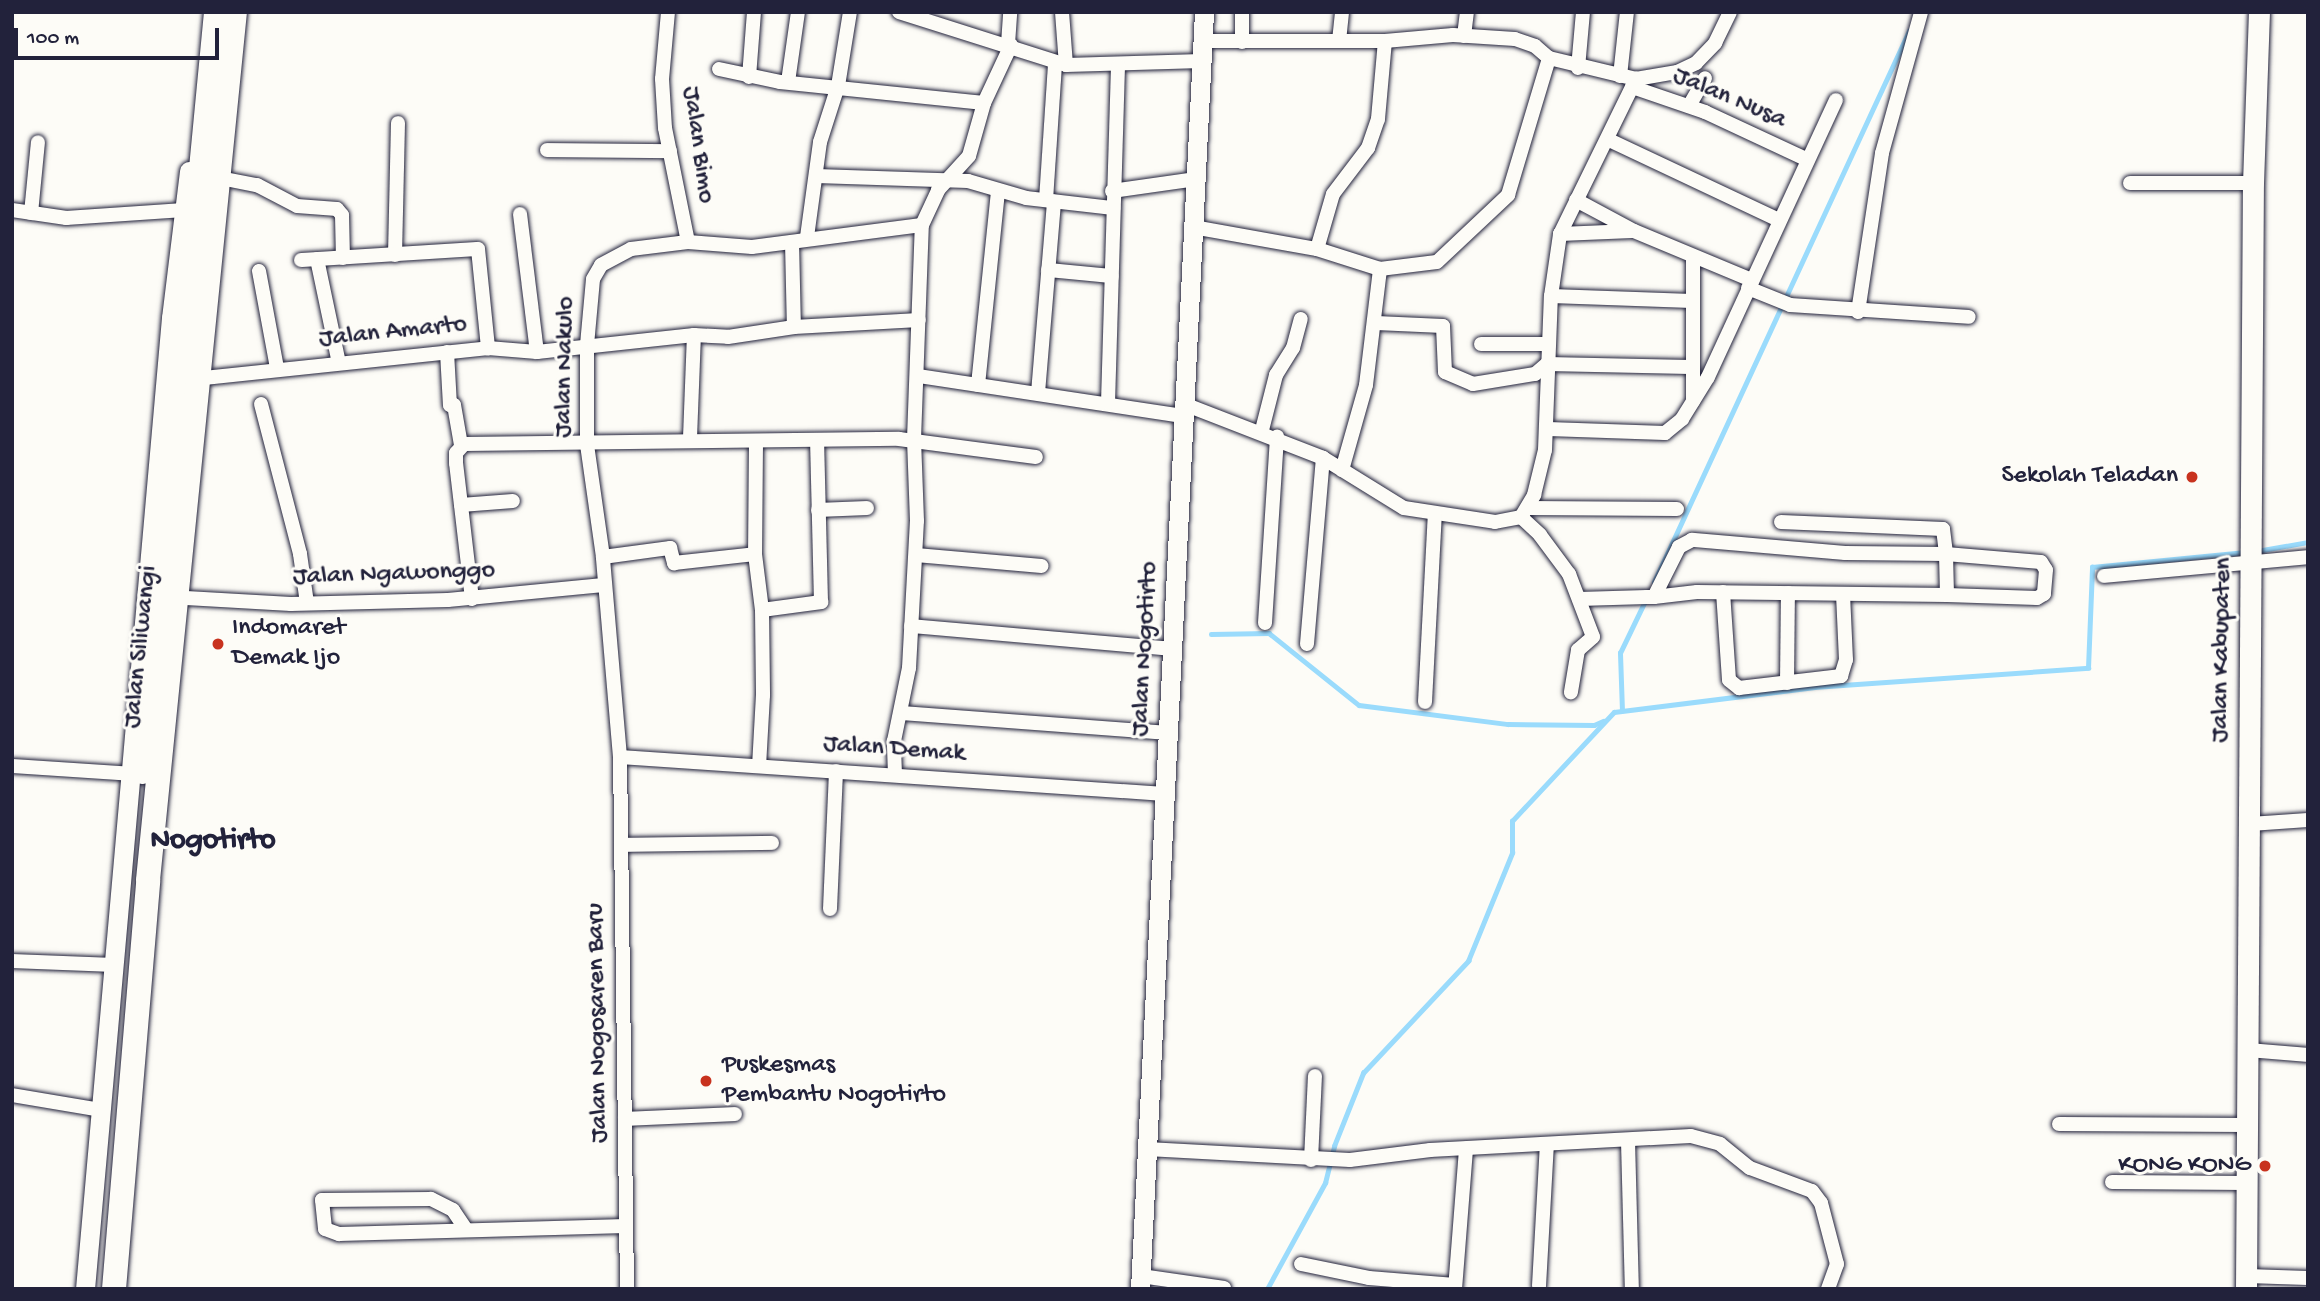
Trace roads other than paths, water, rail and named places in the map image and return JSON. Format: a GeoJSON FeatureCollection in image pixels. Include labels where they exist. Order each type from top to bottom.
{"type":"FeatureCollection","features":[{"type":"Feature","properties":{"kind":"highway","name":"Jalan Siliwangi"},"geometry":{"type":"LineString","coordinates":[[158,692],[177,319],[216,12]]}},
{"type":"Feature","properties":{"kind":"highway","name":"Jalan Siliwangi"},"geometry":{"type":"LineString","coordinates":[[97,1289],[158,692],[236,12]]}},
{"type":"Feature","properties":{"kind":"highway","name":"Jalan Siliwangi"},"geometry":{"type":"LineString","coordinates":[[114,1289],[141,878]]}},
{"type":"Feature","properties":{"kind":"main road","name":"Jalan Kabupaten"},"geometry":{"type":"LineString","coordinates":[[2246,1282],[2253,183],[2259,12]]}},
{"type":"Feature","properties":{"kind":"street"},"geometry":{"type":"LineString","coordinates":[[177,319],[184,210],[208,12]]}},
{"type":"Feature","properties":{"kind":"street"},"geometry":{"type":"LineString","coordinates":[[85,1289],[131,774],[186,598],[204,378],[245,12]]}},
{"type":"Feature","properties":{"kind":"street","name":"Jalan Bimo"},"geometry":{"type":"LineString","coordinates":[[668,12],[662,79],[670,151],[688,242]]}},
{"type":"Feature","properties":{"kind":"street"},"geometry":{"type":"LineString","coordinates":[[750,77],[754,12]]}},
{"type":"Feature","properties":{"kind":"street"},"geometry":{"type":"LineString","coordinates":[[788,82],[798,12]]}},
{"type":"Feature","properties":{"kind":"street"},"geometry":{"type":"LineString","coordinates":[[807,237],[820,142],[838,86],[850,12]]}},
{"type":"Feature","properties":{"kind":"street"},"geometry":{"type":"LineString","coordinates":[[899,12],[1010,44],[1060,64],[1118,66],[1242,42],[1385,41],[1464,36],[1515,39],[1535,46],[1549,58],[1578,68],[1620,76],[1634,83],[1678,72],[1696,63],[1715,43],[1730,12]]}},
{"type":"Feature","properties":{"kind":"street"},"geometry":{"type":"LineString","coordinates":[[895,775],[894,741],[902,713],[916,555],[914,439],[922,225],[939,190],[969,156],[984,103],[1010,44],[1010,12]]}},
{"type":"Feature","properties":{"kind":"street"},"geometry":{"type":"LineString","coordinates":[[1038,393],[1048,270],[1062,12]]}},
{"type":"Feature","properties":{"kind":"street","name":"Jalan Nogotirto"},"geometry":{"type":"LineString","coordinates":[[1140,1282],[1204,12]]}},
{"type":"Feature","properties":{"kind":"street"},"geometry":{"type":"LineString","coordinates":[[1242,12],[1242,42]]}},
{"type":"Feature","properties":{"kind":"street"},"geometry":{"type":"LineString","coordinates":[[1339,41],[1342,12]]}},
{"type":"Feature","properties":{"kind":"street"},"geometry":{"type":"LineString","coordinates":[[1464,36],[1467,12]]}},
{"type":"Feature","properties":{"kind":"street"},"geometry":{"type":"LineString","coordinates":[[1578,68],[1583,12]]}},
{"type":"Feature","properties":{"kind":"street"},"geometry":{"type":"LineString","coordinates":[[1620,76],[1627,12]]}},
{"type":"Feature","properties":{"kind":"street"},"geometry":{"type":"LineString","coordinates":[[1858,312],[1882,153],[1921,12]]}},
{"type":"Feature","properties":{"kind":"street"},"geometry":{"type":"LineString","coordinates":[[1317,249],[1333,194],[1368,148],[1378,119],[1385,41]]}},
{"type":"Feature","properties":{"kind":"street"},"geometry":{"type":"LineString","coordinates":[[1193,227],[1317,249],[1380,269],[1437,262],[1508,195],[1549,58]]}},
{"type":"Feature","properties":{"kind":"street"},"geometry":{"type":"LineString","coordinates":[[1108,403],[1112,191],[1118,66]]}},
{"type":"Feature","properties":{"kind":"street"},"geometry":{"type":"LineString","coordinates":[[719,69],[750,77],[788,82],[984,103]]}},
{"type":"Feature","properties":{"kind":"street"},"geometry":{"type":"LineString","coordinates":[[1689,106],[1705,78]]}},
{"type":"Feature","properties":{"kind":"street"},"geometry":{"type":"LineString","coordinates":[[1524,513],[1548,429],[1548,344],[1551,296],[1560,234],[1609,140],[1634,83]]}},
{"type":"Feature","properties":{"kind":"street","name":"Jalan Nusa"},"geometry":{"type":"LineString","coordinates":[[1634,83],[1807,159]]}},
{"type":"Feature","properties":{"kind":"street"},"geometry":{"type":"LineString","coordinates":[[1548,429],[1665,433],[1682,419],[1750,284],[1836,100]]}},
{"type":"Feature","properties":{"kind":"street"},"geometry":{"type":"LineString","coordinates":[[395,255],[398,122]]}},
{"type":"Feature","properties":{"kind":"street"},"geometry":{"type":"LineString","coordinates":[[1609,140],[1779,220]]}},
{"type":"Feature","properties":{"kind":"street"},"geometry":{"type":"LineString","coordinates":[[31,213],[38,142]]}},
{"type":"Feature","properties":{"kind":"street"},"geometry":{"type":"LineString","coordinates":[[547,150],[670,151]]}},
{"type":"Feature","properties":{"kind":"street"},"geometry":{"type":"LineString","coordinates":[[816,176],[951,179],[978,182],[998,192],[1113,208]]}},
{"type":"Feature","properties":{"kind":"street"},"geometry":{"type":"LineString","coordinates":[[225,179],[257,185],[297,205],[337,209],[342,215],[343,258]]}},
{"type":"Feature","properties":{"kind":"street"},"geometry":{"type":"LineString","coordinates":[[1112,191],[1196,180]]}},
{"type":"Feature","properties":{"kind":"street"},"geometry":{"type":"LineString","coordinates":[[2130,183],[2253,183]]}},
{"type":"Feature","properties":{"kind":"street"},"geometry":{"type":"LineString","coordinates":[[978,385],[998,192]]}},
{"type":"Feature","properties":{"kind":"street"},"geometry":{"type":"LineString","coordinates":[[1576,200],[1633,231],[1786,303],[1858,312],[1969,317]]}},
{"type":"Feature","properties":{"kind":"street"},"geometry":{"type":"LineString","coordinates":[[12,209],[66,218],[184,210]]}},
{"type":"Feature","properties":{"kind":"street"},"geometry":{"type":"LineString","coordinates":[[520,214],[537,352]]}},
{"type":"Feature","properties":{"kind":"street","name":"Jalan Nakulo"},"geometry":{"type":"LineString","coordinates":[[620,757],[603,585],[603,557],[587,445],[587,345],[593,279],[601,265],[631,249],[688,242],[751,247],[792,242],[807,237],[922,225]]}},
{"type":"Feature","properties":{"kind":"street"},"geometry":{"type":"LineString","coordinates":[[1560,234],[1633,231]]}},
{"type":"Feature","properties":{"kind":"street"},"geometry":{"type":"LineString","coordinates":[[792,242],[794,327]]}},
{"type":"Feature","properties":{"kind":"street"},"geometry":{"type":"LineString","coordinates":[[302,260],[466,248],[481,251],[488,348]]}},
{"type":"Feature","properties":{"kind":"street"},"geometry":{"type":"LineString","coordinates":[[1693,257],[1690,367],[1693,401]]}},
{"type":"Feature","properties":{"kind":"street"},"geometry":{"type":"LineString","coordinates":[[317,259],[338,363]]}},
{"type":"Feature","properties":{"kind":"street"},"geometry":{"type":"LineString","coordinates":[[1342,470],[1352,448],[1377,323],[1380,269]]}},
{"type":"Feature","properties":{"kind":"street"},"geometry":{"type":"LineString","coordinates":[[1048,270],[1112,276]]}},
{"type":"Feature","properties":{"kind":"street"},"geometry":{"type":"LineString","coordinates":[[259,271],[277,368]]}},
{"type":"Feature","properties":{"kind":"street"},"geometry":{"type":"LineString","coordinates":[[1551,296],[1692,301]]}},
{"type":"Feature","properties":{"kind":"street"},"geometry":{"type":"LineString","coordinates":[[1262,430],[1276,375],[1293,348],[1301,319]]}},
{"type":"Feature","properties":{"kind":"street","name":"Jalan Amarto"},"geometry":{"type":"LineString","coordinates":[[204,378],[277,368],[488,348],[537,352],[694,335],[728,337],[794,327],[919,320]]}},
{"type":"Feature","properties":{"kind":"street"},"geometry":{"type":"LineString","coordinates":[[1377,323],[1443,327],[1445,372],[1473,384],[1535,374],[1547,364],[1690,367]]}},
{"type":"Feature","properties":{"kind":"street"},"geometry":{"type":"LineString","coordinates":[[690,438],[694,335]]}},
{"type":"Feature","properties":{"kind":"street"},"geometry":{"type":"LineString","coordinates":[[1480,344],[1548,344]]}},
{"type":"Feature","properties":{"kind":"street"},"geometry":{"type":"LineString","coordinates":[[447,352],[450,405],[454,405],[461,446],[456,453],[472,599]]}},
{"type":"Feature","properties":{"kind":"street"},"geometry":{"type":"LineString","coordinates":[[918,376],[1108,403],[1184,410],[1262,430],[1323,458],[1391,502],[1435,514],[1495,522],[1524,513],[1677,509]]}},
{"type":"Feature","properties":{"kind":"street"},"geometry":{"type":"LineString","coordinates":[[261,404],[300,554],[307,603]]}},
{"type":"Feature","properties":{"kind":"street"},"geometry":{"type":"LineString","coordinates":[[1265,623],[1277,436]]}},
{"type":"Feature","properties":{"kind":"street"},"geometry":{"type":"LineString","coordinates":[[461,446],[587,445],[690,438],[756,443],[914,439],[1036,457]]}},
{"type":"Feature","properties":{"kind":"street"},"geometry":{"type":"LineString","coordinates":[[756,443],[755,554],[762,610],[759,766]]}},
{"type":"Feature","properties":{"kind":"street"},"geometry":{"type":"LineString","coordinates":[[762,610],[821,602],[817,443]]}},
{"type":"Feature","properties":{"kind":"street"},"geometry":{"type":"LineString","coordinates":[[1307,644],[1323,458]]}},
{"type":"Feature","properties":{"kind":"street"},"geometry":{"type":"LineString","coordinates":[[461,505],[513,501]]}},
{"type":"Feature","properties":{"kind":"street"},"geometry":{"type":"LineString","coordinates":[[818,510],[867,508]]}},
{"type":"Feature","properties":{"kind":"street"},"geometry":{"type":"LineString","coordinates":[[1524,513],[1564,567],[1593,639],[1578,650],[1570,692]]}},
{"type":"Feature","properties":{"kind":"street"},"geometry":{"type":"LineString","coordinates":[[1425,702],[1435,514]]}},
{"type":"Feature","properties":{"kind":"street"},"geometry":{"type":"LineString","coordinates":[[1781,522],[1942,529],[1947,594]]}},
{"type":"Feature","properties":{"kind":"street"},"geometry":{"type":"LineString","coordinates":[[1579,599],[1645,597],[1723,592],[1947,594],[2037,598],[2044,594],[2046,570],[2041,562],[1946,554],[1845,553],[1692,540],[1679,547],[1645,597]]}},
{"type":"Feature","properties":{"kind":"street"},"geometry":{"type":"LineString","coordinates":[[603,557],[670,548],[674,563],[755,554]]}},
{"type":"Feature","properties":{"kind":"street"},"geometry":{"type":"LineString","coordinates":[[916,555],[1042,566]]}},
{"type":"Feature","properties":{"kind":"street"},"geometry":{"type":"LineString","coordinates":[[2104,576],[2252,556],[2308,557]]}},
{"type":"Feature","properties":{"kind":"street","name":"Jalan Ngawonggo"},"geometry":{"type":"LineString","coordinates":[[186,598],[307,603],[472,599],[603,585]]}},
{"type":"Feature","properties":{"kind":"street"},"geometry":{"type":"LineString","coordinates":[[1723,592],[1732,685],[1787,683],[1841,676],[1846,660],[1843,594]]}},
{"type":"Feature","properties":{"kind":"street"},"geometry":{"type":"LineString","coordinates":[[1787,683],[1788,593]]}},
{"type":"Feature","properties":{"kind":"street"},"geometry":{"type":"LineString","coordinates":[[911,626],[1172,649]]}},
{"type":"Feature","properties":{"kind":"street"},"geometry":{"type":"LineString","coordinates":[[126,1289],[158,692]]}},
{"type":"Feature","properties":{"kind":"street"},"geometry":{"type":"LineString","coordinates":[[902,713],[1168,733]]}},
{"type":"Feature","properties":{"kind":"street","name":"Jalan Demak"},"geometry":{"type":"LineString","coordinates":[[620,757],[1165,794]]}},
{"type":"Feature","properties":{"kind":"street","name":"Jalan Nogosaren Baru"},"geometry":{"type":"LineString","coordinates":[[620,757],[627,1289]]}},
{"type":"Feature","properties":{"kind":"street"},"geometry":{"type":"LineString","coordinates":[[12,766],[131,774]]}},
{"type":"Feature","properties":{"kind":"street"},"geometry":{"type":"LineString","coordinates":[[830,909],[835,771]]}},
{"type":"Feature","properties":{"kind":"street"},"geometry":{"type":"LineString","coordinates":[[2250,824],[2308,820]]}},
{"type":"Feature","properties":{"kind":"street"},"geometry":{"type":"LineString","coordinates":[[621,845],[772,843]]}},
{"type":"Feature","properties":{"kind":"street"},"geometry":{"type":"LineString","coordinates":[[12,961],[114,965]]}},
{"type":"Feature","properties":{"kind":"street"},"geometry":{"type":"LineString","coordinates":[[2249,1050],[2308,1055]]}},
{"type":"Feature","properties":{"kind":"street"},"geometry":{"type":"LineString","coordinates":[[1315,1076],[1315,1160]]}},
{"type":"Feature","properties":{"kind":"street"},"geometry":{"type":"LineString","coordinates":[[12,1095],[101,1110]]}},
{"type":"Feature","properties":{"kind":"street"},"geometry":{"type":"LineString","coordinates":[[625,1119],[734,1114]]}},
{"type":"Feature","properties":{"kind":"street"},"geometry":{"type":"LineString","coordinates":[[2059,1124],[2247,1125]]}},
{"type":"Feature","properties":{"kind":"street"},"geometry":{"type":"LineString","coordinates":[[1147,1149],[1350,1160],[1466,1148],[1691,1136],[1720,1144],[1750,1168],[1812,1191],[1821,1203],[1837,1264],[1828,1289]]}},
{"type":"Feature","properties":{"kind":"street"},"geometry":{"type":"LineString","coordinates":[[1628,1140],[1632,1289]]}},
{"type":"Feature","properties":{"kind":"street"},"geometry":{"type":"LineString","coordinates":[[1539,1286],[1547,1144]]}},
{"type":"Feature","properties":{"kind":"street"},"geometry":{"type":"LineString","coordinates":[[1301,1264],[1369,1279],[1455,1287],[1466,1148]]}},
{"type":"Feature","properties":{"kind":"street"},"geometry":{"type":"LineString","coordinates":[[2112,1182],[2246,1183]]}},
{"type":"Feature","properties":{"kind":"street"},"geometry":{"type":"LineString","coordinates":[[466,1228],[453,1210],[430,1199],[322,1200],[329,1233],[626,1226]]}},
{"type":"Feature","properties":{"kind":"street"},"geometry":{"type":"LineString","coordinates":[[2246,1282],[2308,1278]]}},
{"type":"Feature","properties":{"kind":"street"},"geometry":{"type":"LineString","coordinates":[[1140,1282],[1224,1288]]}},
{"type":"Feature","properties":{"kind":"waterway"},"geometry":{"type":"LineString","coordinates":[[1654,582],[1909,31]]}},
{"type":"Feature","properties":{"kind":"waterway"},"geometry":{"type":"LineString","coordinates":[[2257,551],[2308,542]]}},
{"type":"Feature","properties":{"kind":"waterway"},"geometry":{"type":"LineString","coordinates":[[1267,1289],[1325,1183],[1334,1146],[1363,1073],[1468,961],[1512,853],[1512,821],[1614,712],[1814,687],[2088,668],[2092,567],[2245,552]]}},
{"type":"Feature","properties":{"kind":"waterway"},"geometry":{"type":"LineString","coordinates":[[1622,711],[1620,653],[1646,599]]}},
{"type":"Feature","properties":{"kind":"waterway"},"geometry":{"type":"LineString","coordinates":[[1211,634],[1269,633],[1359,705],[1508,724],[1594,725],[1603,721]]}},
{"type":"Feature","properties":{"kind":"place","name":"Sekolah Teladan"},"geometry":{"type":"Point","coordinates":[2192,477]}},
{"type":"Feature","properties":{"kind":"place","name":"Indomaret Demak Ijo"},"geometry":{"type":"Point","coordinates":[218,644]}},
{"type":"Feature","properties":{"kind":"place","name":"Puskesmas Pembantu Nogotirto"},"geometry":{"type":"Point","coordinates":[706,1081]}},
{"type":"Feature","properties":{"kind":"place","name":"KONG KONG"},"geometry":{"type":"Point","coordinates":[2265,1166]}},
{"type":"Feature","properties":{"kind":"district","name":"Nogotirto"},"geometry":{"type":"Point","coordinates":[213,842]}}]}
